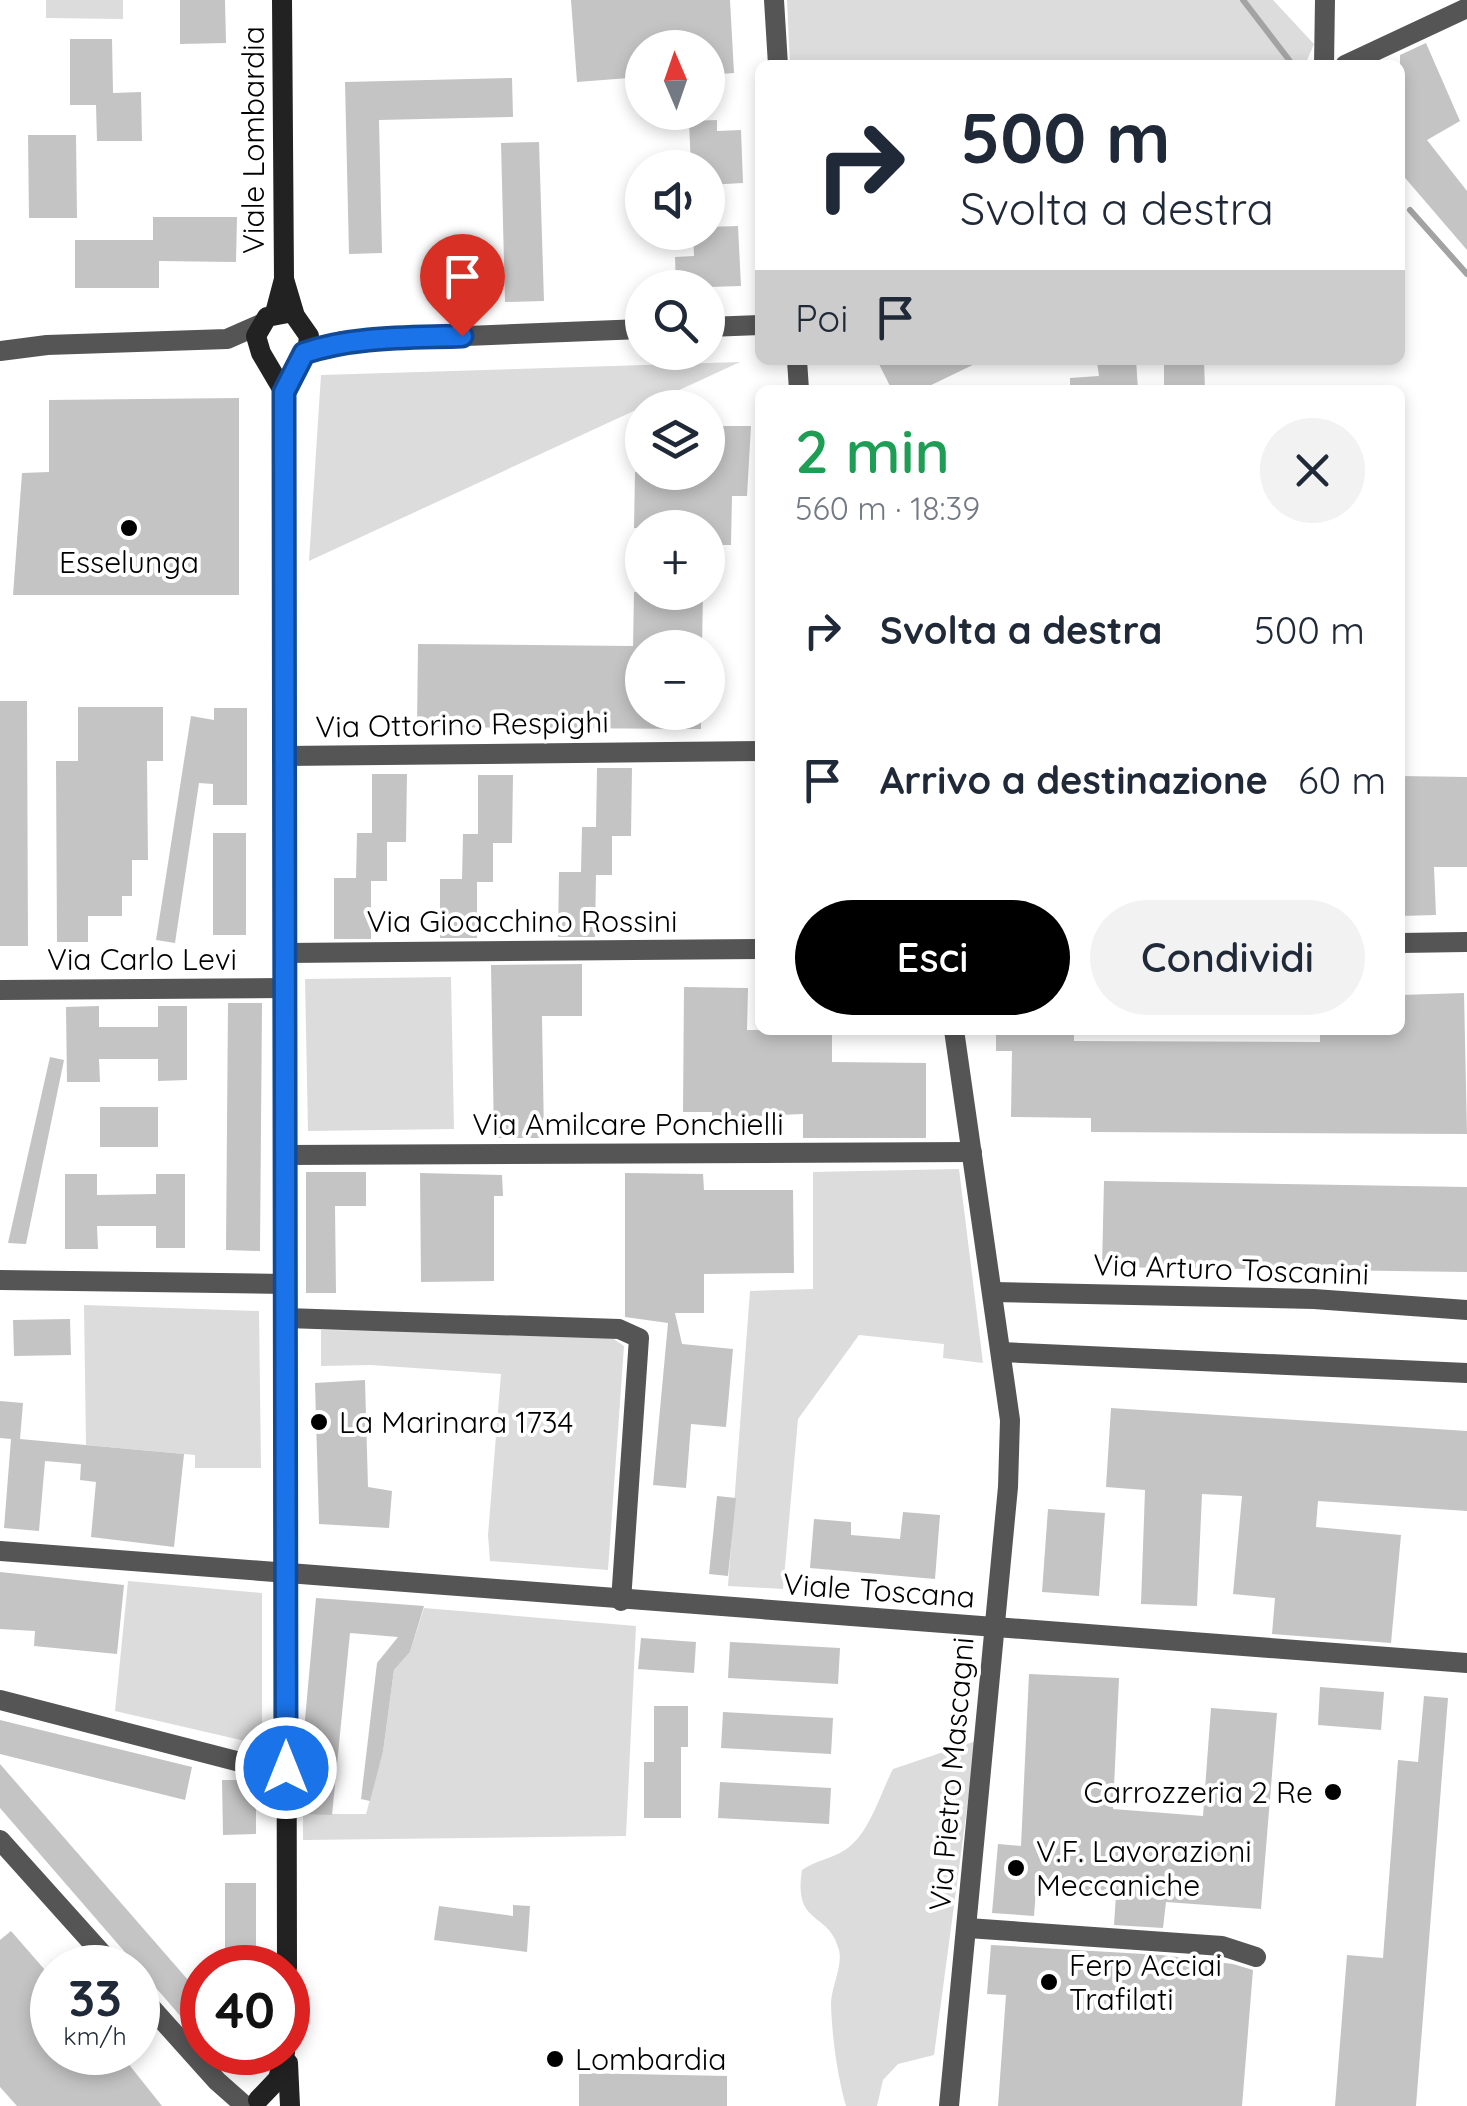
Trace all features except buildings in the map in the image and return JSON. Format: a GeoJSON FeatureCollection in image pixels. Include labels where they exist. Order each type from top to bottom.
{"type":"FeatureCollection","features":[{"type":"Feature","properties":{"kind":"street","name":"Viale Lombardia"},"geometry":{"type":"LineString","coordinates":[[282,0],[284,320]]}},
{"type":"Feature","properties":{"kind":"street"},"geometry":{"type":"LineString","coordinates":[[774,0],[778,60]]}},
{"type":"Feature","properties":{"kind":"street"},"geometry":{"type":"LineString","coordinates":[[1324,60],[1325,0]]}},
{"type":"Feature","properties":{"kind":"street"},"geometry":{"type":"LineString","coordinates":[[1356,60],[1467,8]]}},
{"type":"Feature","properties":{"kind":"street","name":"Viale Lombardia"},"geometry":{"type":"LineString","coordinates":[[284,320],[309,336],[284,392],[287,1945]]}},
{"type":"Feature","properties":{"kind":"street","name":"Viale Lombardia"},"geometry":{"type":"LineString","coordinates":[[284,320],[256,336],[284,392]]}},
{"type":"Feature","properties":{"kind":"street"},"geometry":{"type":"LineString","coordinates":[[3,352],[47,345],[227,339],[284,320],[342,341]]}},
{"type":"Feature","properties":{"kind":"street"},"geometry":{"type":"LineString","coordinates":[[725,326],[755,325]]}},
{"type":"Feature","properties":{"kind":"street"},"geometry":{"type":"LineString","coordinates":[[227,339],[286,364],[342,341],[625,330]]}},
{"type":"Feature","properties":{"kind":"street","name":"Via Ottorino Respighi"},"geometry":{"type":"LineString","coordinates":[[284,756],[755,751]]}},
{"type":"Feature","properties":{"kind":"street"},"geometry":{"type":"LineString","coordinates":[[1405,943],[1467,942]]}},
{"type":"Feature","properties":{"kind":"street","name":"Via Gioacchino Rossini"},"geometry":{"type":"LineString","coordinates":[[285,953],[755,949]]}},
{"type":"Feature","properties":{"kind":"street","name":"Via Carlo Levi"},"geometry":{"type":"LineString","coordinates":[[0,990],[285,988]]}},
{"type":"Feature","properties":{"kind":"street","name":"Via Pietro Mascagni"},"geometry":{"type":"LineString","coordinates":[[949,2106],[1009,1470],[1010,1420],[955,1035]]}},
{"type":"Feature","properties":{"kind":"street","name":"Via Amilcare Ponchielli"},"geometry":{"type":"LineString","coordinates":[[285,1154],[972,1152]]}},
{"type":"Feature","properties":{"kind":"street"},"geometry":{"type":"LineString","coordinates":[[0,1280],[286,1284]]}},
{"type":"Feature","properties":{"kind":"street","name":"Via Arturo Toscanini"},"geometry":{"type":"LineString","coordinates":[[993,1292],[1314,1299],[1467,1310]]}},
{"type":"Feature","properties":{"kind":"street"},"geometry":{"type":"LineString","coordinates":[[286,1318],[619,1329],[640,1338],[621,1601]]}},
{"type":"Feature","properties":{"kind":"street"},"geometry":{"type":"LineString","coordinates":[[1001,1352],[1467,1373]]}},
{"type":"Feature","properties":{"kind":"street","name":"Viale Toscana"},"geometry":{"type":"LineString","coordinates":[[0,1552],[1467,1663]]}},
{"type":"Feature","properties":{"kind":"street"},"geometry":{"type":"LineString","coordinates":[[0,1700],[262,1768],[286,1768]]}},
{"type":"Feature","properties":{"kind":"street"},"geometry":{"type":"LineString","coordinates":[[0,1840],[94,1945]]}},
{"type":"Feature","properties":{"kind":"street"},"geometry":{"type":"LineString","coordinates":[[968,1928],[1222,1946],[1256,1957]]}},
{"type":"Feature","properties":{"kind":"street"},"geometry":{"type":"LineString","coordinates":[[160,2018],[217,2082],[247,2103],[280,2106]]}},
{"type":"Feature","properties":{"kind":"street"},"geometry":{"type":"LineString","coordinates":[[247,2103],[279,2075]]}},
{"type":"Feature","properties":{"kind":"street"},"geometry":{"type":"LineString","coordinates":[[288,2075],[290,2106]]}},
{"type":"Feature","properties":{"kind":"shaded area"},"geometry":{"type":"Polygon","coordinates":[[[46,0],[123,0],[123,19],[46,18],[46,0]]]}},
{"type":"Feature","properties":{"kind":"shaded area"},"geometry":{"type":"Polygon","coordinates":[[[787,0],[1273,0],[1314,44],[1307,60],[790,60],[787,0]]]}},
{"type":"Feature","properties":{"kind":"shaded area"},"geometry":{"type":"Polygon","coordinates":[[[625,366],[625,370],[723,370],[679,390],[625,390],[625,415],[309,561],[321,375],[625,366]]]}},
{"type":"Feature","properties":{"kind":"shaded area"},"geometry":{"type":"Polygon","coordinates":[[[451,977],[454,1129],[308,1131],[305,979],[451,977]]]}},
{"type":"Feature","properties":{"kind":"shaded area"},"geometry":{"type":"Polygon","coordinates":[[[959,1169],[983,1363],[943,1358],[944,1344],[859,1335],[798,1419],[783,1589],[728,1586],[750,1291],[813,1289],[813,1172],[959,1169]]]}},
{"type":"Feature","properties":{"kind":"shaded area"},"geometry":{"type":"Polygon","coordinates":[[[84,1305],[259,1311],[261,1468],[195,1468],[195,1455],[86,1445],[84,1305]]]}},
{"type":"Feature","properties":{"kind":"shaded area"},"geometry":{"type":"Polygon","coordinates":[[[321,1330],[605,1333],[624,1346],[608,1570],[490,1561],[488,1535],[501,1374],[371,1365],[321,1366],[321,1330]]]}},
{"type":"Feature","properties":{"kind":"shaded area"},"geometry":{"type":"Polygon","coordinates":[[[128,1581],[262,1593],[262,1745],[115,1711],[128,1581]]]}},
{"type":"Feature","properties":{"kind":"shaded area"},"geometry":{"type":"Polygon","coordinates":[[[424,1608],[636,1626],[626,1836],[303,1840],[303,1814],[366,1814],[383,1752],[394,1670],[410,1652],[424,1608]]]}},
{"type":"Feature","properties":{"kind":"shaded area"},"geometry":{"type":"Polygon","coordinates":[[[976,1741],[934,2055],[898,2064],[883,2080],[877,2106],[846,2106],[831,2004],[839,1950],[828,1929],[807,1910],[801,1888],[802,1870],[840,1853],[861,1835],[893,1769],[976,1741]]]}},
{"type":"Feature","properties":{"kind":"waterway"},"geometry":{"type":"LineString","coordinates":[[1243,0],[1289,60]]}},
{"type":"Feature","properties":{"kind":"waterway"},"geometry":{"type":"LineString","coordinates":[[1410,210],[1467,274]]}},
{"type":"Feature","properties":{"kind":"place","name":"Esselunga"},"geometry":{"type":"Point","coordinates":[129,528]}},
{"type":"Feature","properties":{"kind":"place","name":"La Marinara 1734"},"geometry":{"type":"Point","coordinates":[319,1422]}},
{"type":"Feature","properties":{"kind":"place","name":"Carrozzeria 2 Re"},"geometry":{"type":"Point","coordinates":[1333,1792]}},
{"type":"Feature","properties":{"kind":"place","name":"V.F. Lavorazioni Meccaniche"},"geometry":{"type":"Point","coordinates":[1016,1868]}},
{"type":"Feature","properties":{"kind":"place","name":"Ferp Acciai Trafilati"},"geometry":{"type":"Point","coordinates":[1049,1982]}},
{"type":"Feature","properties":{"kind":"place","name":"Lombardia"},"geometry":{"type":"Point","coordinates":[555,2059]}},
{"type":"Feature","properties":{"kind":"route"},"geometry":{"type":"LineString","coordinates":[[286,1768],[284,392],[304,353],[342,341],[462,336]]}}]}
